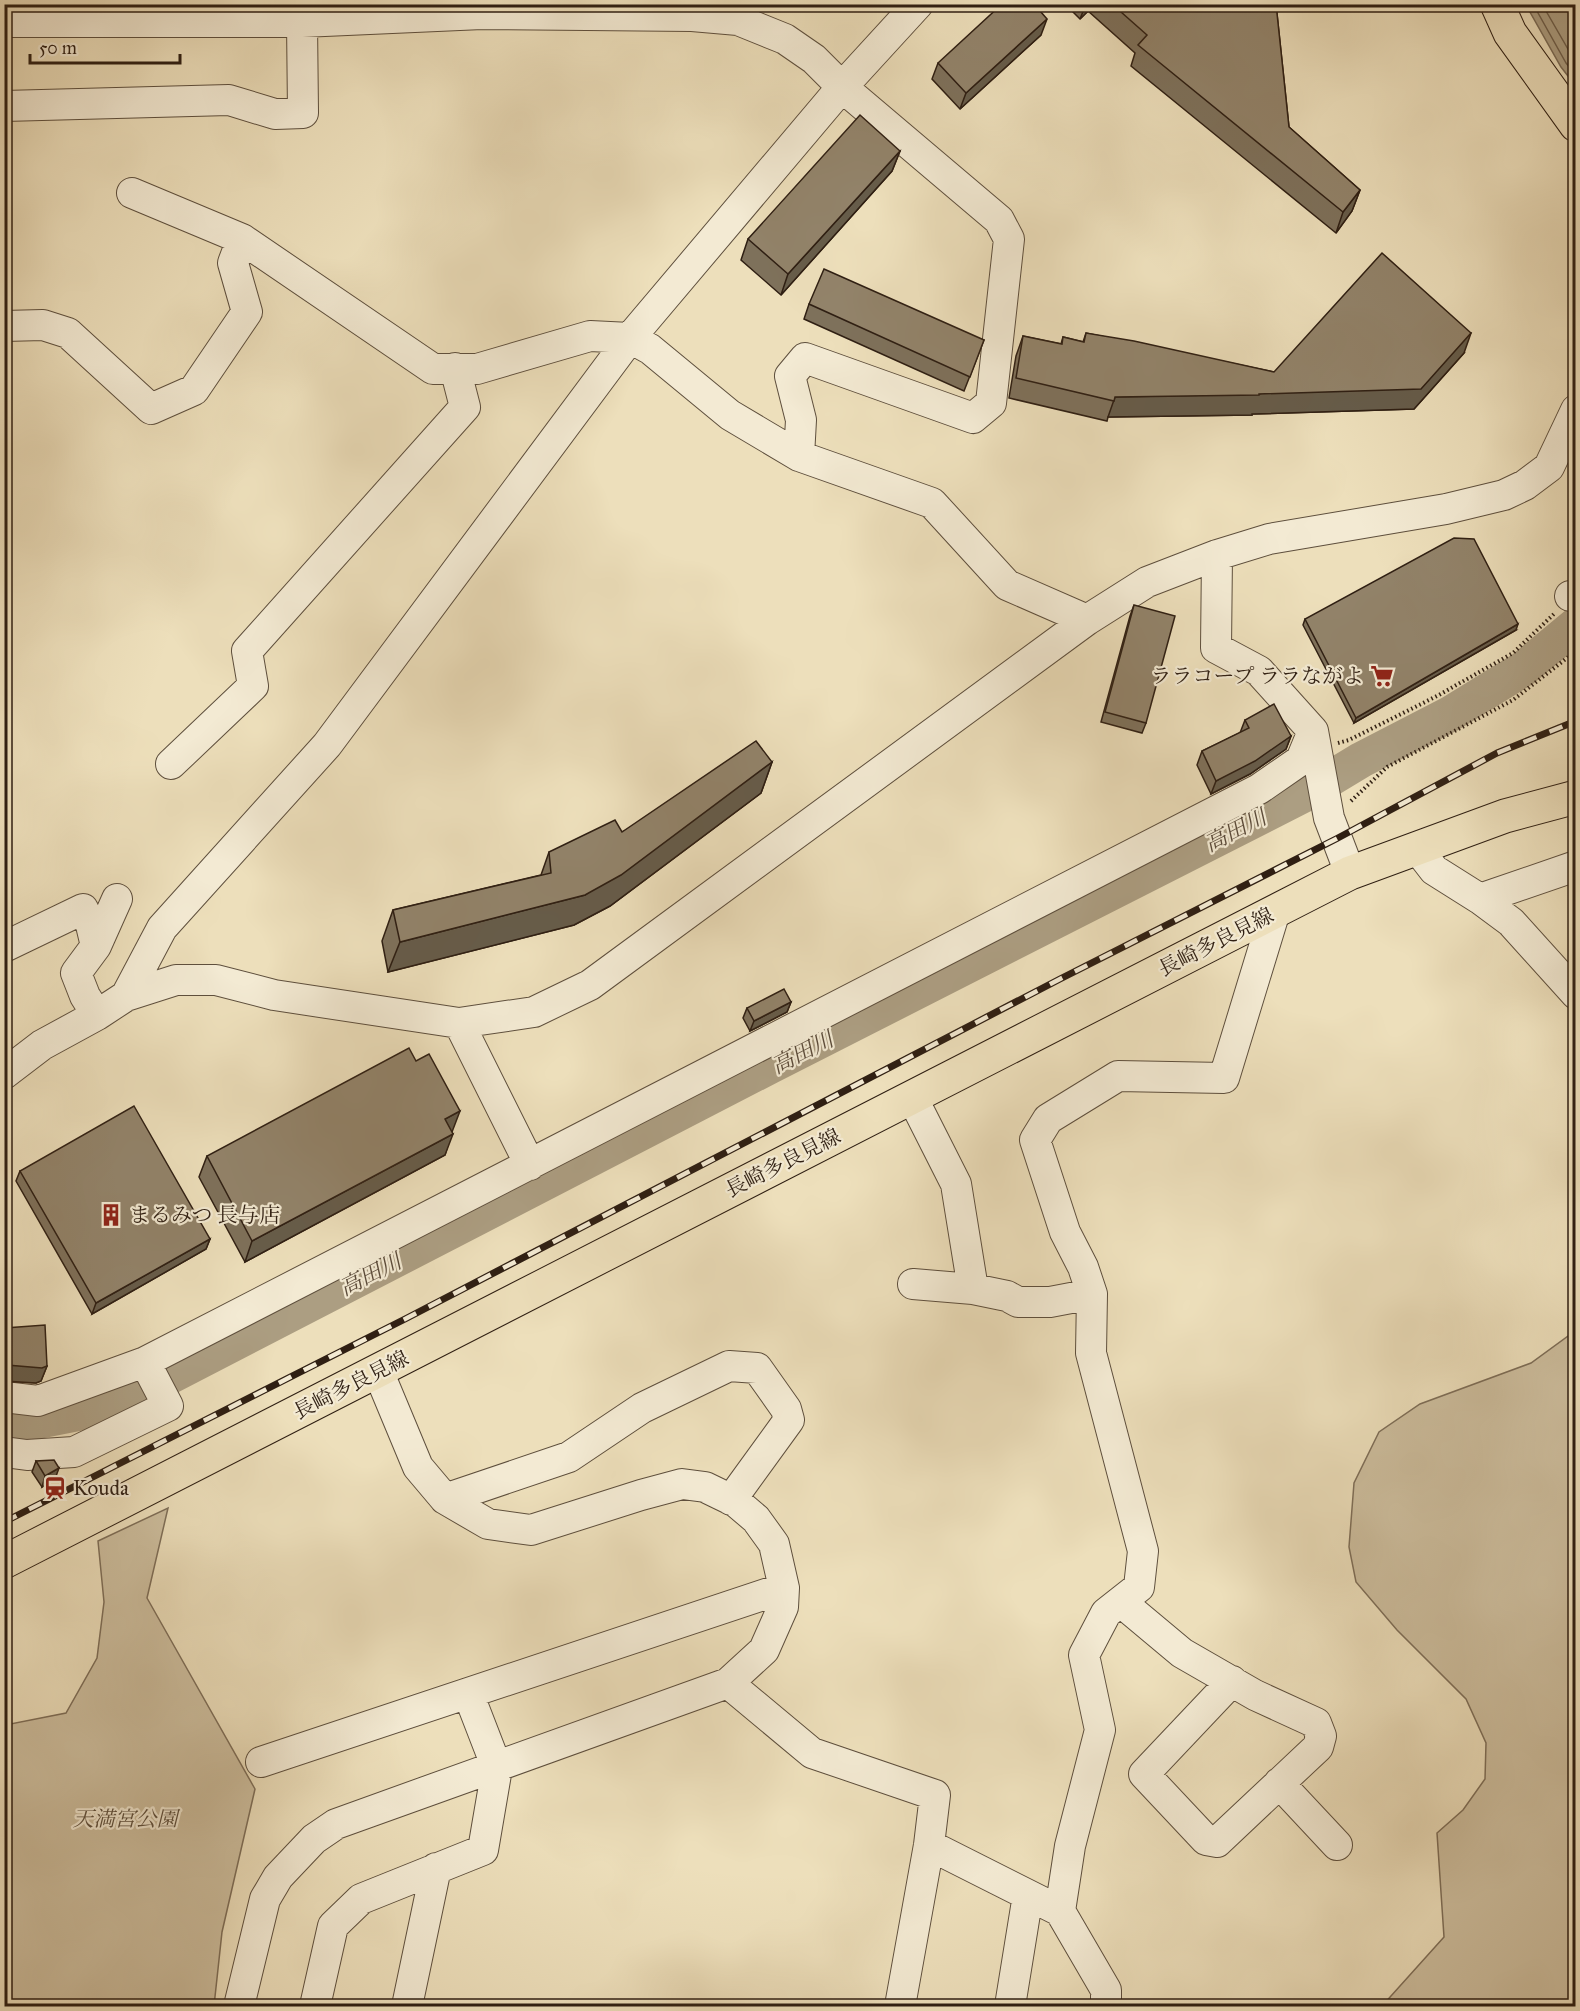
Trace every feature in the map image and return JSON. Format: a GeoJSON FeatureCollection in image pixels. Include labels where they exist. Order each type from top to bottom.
{"type":"FeatureCollection","features":[{"type":"Feature","properties":{"kind":"main road"},"geometry":{"type":"LineString","coordinates":[[1497,4],[1510,33],[1575,125]]}},
{"type":"Feature","properties":{"kind":"main road","name":"長崎多良見線"},"geometry":{"type":"LineString","coordinates":[[4,1563],[1350,873],[1505,816],[1575,796]]}},
{"type":"Feature","properties":{"kind":"street"},"geometry":{"type":"LineString","coordinates":[[126,996],[162,928],[327,745],[630,338],[842,87],[918,4]]}},
{"type":"Feature","properties":{"kind":"street"},"geometry":{"type":"LineString","coordinates":[[4,22],[302,22],[482,9],[535,10],[738,20],[785,39],[814,59],[842,87],[999,220],[1009,239],[991,403],[973,417],[805,358],[790,376],[801,420],[799,456]]}},
{"type":"Feature","properties":{"kind":"street"},"geometry":{"type":"LineString","coordinates":[[4,106],[229,100],[275,114],[303,112],[302,22]]}},
{"type":"Feature","properties":{"kind":"street"},"geometry":{"type":"LineString","coordinates":[[132,194],[242,239],[433,369],[466,368],[590,336],[630,338],[650,349],[730,415],[799,456],[932,503],[1008,585],[1087,620]]}},
{"type":"Feature","properties":{"kind":"street"},"geometry":{"type":"LineString","coordinates":[[4,326],[43,325],[68,333],[151,409],[194,390],[247,312],[232,263],[242,239]]}},
{"type":"Feature","properties":{"kind":"street"},"geometry":{"type":"LineString","coordinates":[[171,764],[253,686],[247,651],[465,407],[466,368]]}},
{"type":"Feature","properties":{"kind":"street"},"geometry":{"type":"LineString","coordinates":[[4,1074],[42,1045],[126,996],[176,980],[216,980],[274,995],[459,1023],[534,1012],[590,985],[1087,620],[1147,582],[1217,555],[1269,539],[1446,509],[1504,495],[1525,485],[1550,467],[1575,410]]}},
{"type":"Feature","properties":{"kind":"street"},"geometry":{"type":"LineString","coordinates":[[1217,555],[1216,648],[1259,671],[1315,740],[1328,814],[1350,873]]}},
{"type":"Feature","properties":{"kind":"street"},"geometry":{"type":"LineString","coordinates":[[4,1397],[38,1401],[144,1362],[1258,789],[1301,760],[1315,740]]}},
{"type":"Feature","properties":{"kind":"street"},"geometry":{"type":"LineString","coordinates":[[1417,848],[1434,870],[1511,922],[1575,994]]}},
{"type":"Feature","properties":{"kind":"street"},"geometry":{"type":"LineString","coordinates":[[1480,899],[1575,867]]}},
{"type":"Feature","properties":{"kind":"street"},"geometry":{"type":"LineString","coordinates":[[97,1015],[76,974],[96,946],[117,899]]}},
{"type":"Feature","properties":{"kind":"street"},"geometry":{"type":"LineString","coordinates":[[4,947],[83,909],[91,925],[96,946]]}},
{"type":"Feature","properties":{"kind":"street"},"geometry":{"type":"LineString","coordinates":[[1060,1911],[1070,1846],[1100,1730],[1083,1655],[1106,1613],[1139,1587],[1143,1551],[1091,1353],[1092,1294],[1083,1267],[1065,1232],[1035,1140],[1048,1119],[1118,1076],[1224,1078],[1275,911]]}},
{"type":"Feature","properties":{"kind":"street"},"geometry":{"type":"LineString","coordinates":[[459,1023],[530,1165]]}},
{"type":"Feature","properties":{"kind":"street"},"geometry":{"type":"LineString","coordinates":[[912,1097],[956,1184],[973,1289]]}},
{"type":"Feature","properties":{"kind":"street"},"geometry":{"type":"LineString","coordinates":[[913,1284],[973,1289],[1008,1296],[1018,1302],[1050,1302],[1092,1294]]}},
{"type":"Feature","properties":{"kind":"street"},"geometry":{"type":"LineString","coordinates":[[4,1452],[27,1455],[74,1452],[168,1406],[144,1362]]}},
{"type":"Feature","properties":{"kind":"street"},"geometry":{"type":"LineString","coordinates":[[445,1499],[569,1457],[642,1408],[729,1366],[757,1368],[786,1409],[789,1420],[731,1500]]}},
{"type":"Feature","properties":{"kind":"street"},"geometry":{"type":"LineString","coordinates":[[239,2007],[265,1899],[278,1877],[314,1839],[336,1824],[728,1683],[764,1650],[783,1607],[784,1588],[774,1544],[756,1519],[731,1500],[705,1486],[681,1484],[531,1530],[488,1524],[445,1499],[418,1467],[378,1371]]}},
{"type":"Feature","properties":{"kind":"street"},"geometry":{"type":"LineString","coordinates":[[261,1762],[784,1588]]}},
{"type":"Feature","properties":{"kind":"street"},"geometry":{"type":"LineString","coordinates":[[1121,1602],[1182,1653],[1232,1681],[1255,1695],[1316,1722],[1321,1736],[1318,1747],[1218,1842],[1206,1840],[1144,1774],[1232,1681]]}},
{"type":"Feature","properties":{"kind":"street"},"geometry":{"type":"LineString","coordinates":[[728,1683],[812,1753],[935,1795],[929,1845],[900,2007]]}},
{"type":"Feature","properties":{"kind":"street"},"geometry":{"type":"LineString","coordinates":[[315,2007],[333,1926],[361,1899],[483,1850],[496,1768],[468,1693]]}},
{"type":"Feature","properties":{"kind":"street"},"geometry":{"type":"LineString","coordinates":[[1280,1783],[1337,1845]]}},
{"type":"Feature","properties":{"kind":"street"},"geometry":{"type":"LineString","coordinates":[[929,1845],[1060,1911],[1106,1990],[1106,2007]]}},
{"type":"Feature","properties":{"kind":"street"},"geometry":{"type":"LineString","coordinates":[[407,2007],[436,1868]]}},
{"type":"Feature","properties":{"kind":"street"},"geometry":{"type":"LineString","coordinates":[[1010,2007],[1029,1895]]}},
{"type":"Feature","properties":{"kind":"path"},"geometry":{"type":"LineString","coordinates":[[1315,740],[1348,740],[1437,696],[1513,652],[1572,595]]}},
{"type":"Feature","properties":{"kind":"path"},"geometry":{"type":"LineString","coordinates":[[1328,814],[1345,807],[1387,767],[1513,700],[1575,651]]}},
{"type":"Feature","properties":{"kind":"green space"},"geometry":{"type":"Polygon","coordinates":[[[1575,1331],[1575,2006],[1382,2006],[1444,1937],[1437,1833],[1463,1810],[1485,1779],[1486,1743],[1466,1699],[1397,1630],[1356,1582],[1349,1547],[1354,1483],[1379,1432],[1420,1404],[1531,1363],[1575,1331]]]}},
{"type":"Feature","properties":{"kind":"green space","name":"天満宮公園"},"geometry":{"type":"Polygon","coordinates":[[[168,1508],[147,1598],[255,1789],[222,1932],[214,2006],[5,2006],[5,1725],[66,1713],[97,1658],[104,1602],[98,1541],[168,1508]]]}},
{"type":"Feature","properties":{"kind":"water"},"geometry":{"type":"Polygon","coordinates":[[[1526,5],[1575,5],[1575,85],[1561,67],[1526,5]]]}},
{"type":"Feature","properties":{"kind":"building"},"geometry":{"type":"Polygon","coordinates":[[[1002,4],[1034,4],[1047,19],[966,93],[938,63],[1002,4]]]}},
{"type":"Feature","properties":{"kind":"building"},"geometry":{"type":"Polygon","coordinates":[[[1112,4],[1276,4],[1289,127],[1360,190],[1343,212],[1138,45],[1147,35],[1112,4]]]}},
{"type":"Feature","properties":{"kind":"building"},"geometry":{"type":"Polygon","coordinates":[[[860,115],[900,151],[788,274],[748,239],[860,115]]]}},
{"type":"Feature","properties":{"kind":"building"},"geometry":{"type":"Polygon","coordinates":[[[1382,253],[1471,333],[1421,389],[1115,397],[1114,401],[1016,378],[1023,336],[1062,344],[1063,337],[1084,342],[1086,333],[1134,341],[1274,372],[1382,253]]]}},
{"type":"Feature","properties":{"kind":"building"},"geometry":{"type":"Polygon","coordinates":[[[824,269],[984,340],[970,377],[809,304],[824,269]]]}},
{"type":"Feature","properties":{"kind":"building","name":"ララコープ ララながよ"},"geometry":{"type":"Polygon","coordinates":[[[1454,538],[1474,539],[1518,624],[1356,718],[1305,619],[1454,538]]]}},
{"type":"Feature","properties":{"kind":"building"},"geometry":{"type":"Polygon","coordinates":[[[1134,605],[1175,616],[1146,723],[1105,712],[1134,605]]]}},
{"type":"Feature","properties":{"kind":"building"},"geometry":{"type":"Polygon","coordinates":[[[1274,704],[1291,736],[1255,761],[1216,781],[1202,751],[1249,728],[1245,720],[1274,704]]]}},
{"type":"Feature","properties":{"kind":"building"},"geometry":{"type":"Polygon","coordinates":[[[756,741],[772,762],[621,875],[585,895],[400,942],[393,910],[551,873],[549,852],[615,820],[622,832],[756,741]]]}},
{"type":"Feature","properties":{"kind":"building"},"geometry":{"type":"Polygon","coordinates":[[[784,989],[791,1002],[754,1021],[747,1008],[784,989]]]}},
{"type":"Feature","properties":{"kind":"building"},"geometry":{"type":"Polygon","coordinates":[[[409,1048],[416,1061],[429,1054],[460,1111],[445,1119],[453,1134],[252,1241],[207,1156],[409,1048]]]}},
{"type":"Feature","properties":{"kind":"building","name":"まるみつ 長与店"},"geometry":{"type":"Polygon","coordinates":[[[134,1106],[210,1239],[96,1303],[20,1171],[134,1106]]]}},
{"type":"Feature","properties":{"kind":"building"},"geometry":{"type":"Polygon","coordinates":[[[45,1325],[47,1366],[42,1368],[7,1365],[5,1328],[45,1325]]]}},
{"type":"Feature","properties":{"kind":"building"},"geometry":{"type":"Polygon","coordinates":[[[54,1460],[59,1468],[45,1476],[36,1461],[54,1460]]]}},
{"type":"Feature","properties":{"kind":"waterway","name":"高田川"},"geometry":{"type":"LineString","coordinates":[[4,1419],[32,1422],[88,1411],[126,1399],[770,1066],[1303,795],[1361,760],[1450,714],[1523,669],[1576,625]]}},
{"type":"Feature","properties":{"kind":"railway"},"geometry":{"type":"LineString","coordinates":[[4,1522],[407,1318],[1060,979],[1336,839],[1497,753],[1576,721]]}},
{"type":"Feature","properties":{"kind":"place","name":"ララコープ ララながよ"},"geometry":{"type":"Point","coordinates":[1382,676]}},
{"type":"Feature","properties":{"kind":"place","name":"まるみつ 長与店"},"geometry":{"type":"Point","coordinates":[111,1215]}},
{"type":"Feature","properties":{"kind":"place","name":"Kouda"},"geometry":{"type":"Point","coordinates":[55,1488]}}]}
